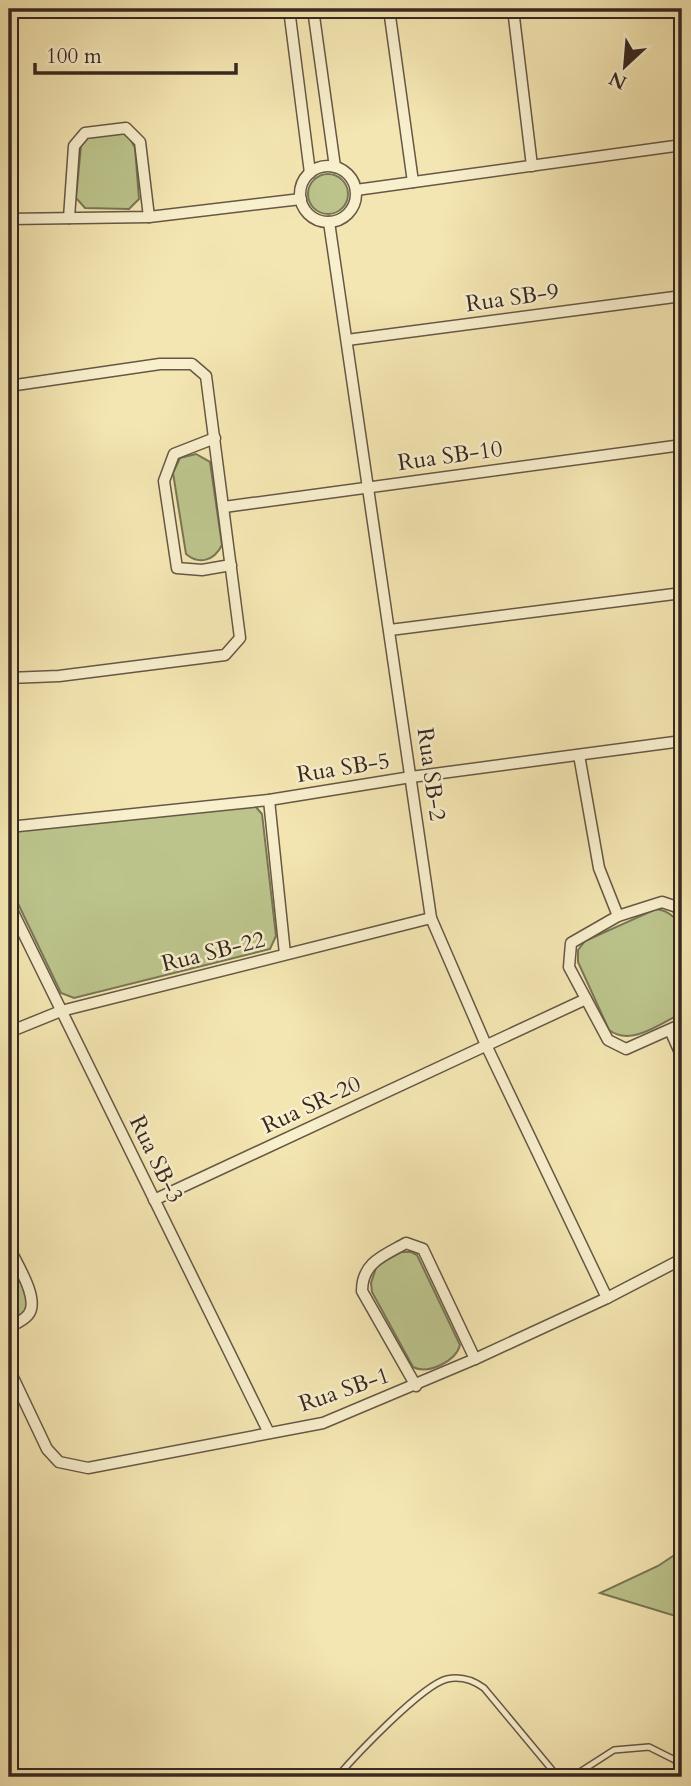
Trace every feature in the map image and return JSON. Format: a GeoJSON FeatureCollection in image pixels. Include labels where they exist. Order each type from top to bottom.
{"type":"FeatureCollection","features":[{"type":"Feature","properties":{"kind":"street"},"geometry":{"type":"LineString","coordinates":[[289,9],[310,173]]}},
{"type":"Feature","properties":{"kind":"street"},"geometry":{"type":"LineString","coordinates":[[313,9],[335,167]]}},
{"type":"Feature","properties":{"kind":"street"},"geometry":{"type":"LineString","coordinates":[[389,9],[413,182]]}},
{"type":"Feature","properties":{"kind":"street"},"geometry":{"type":"LineString","coordinates":[[513,9],[532,166]]}},
{"type":"Feature","properties":{"kind":"street"},"geometry":{"type":"LineString","coordinates":[[681,9],[682,16]]}},
{"type":"Feature","properties":{"kind":"street"},"geometry":{"type":"LineString","coordinates":[[69,218],[74,146],[85,133],[127,128],[140,142],[149,217]]}},
{"type":"Feature","properties":{"kind":"street"},"geometry":{"type":"LineString","coordinates":[[356,190],[682,145]]}},
{"type":"Feature","properties":{"kind":"street"},"geometry":{"type":"LineString","coordinates":[[335,167],[349,176],[356,190],[352,208],[339,220],[330,222],[314,218],[308,213],[301,199],[301,189],[310,173],[335,167]]}},
{"type":"Feature","properties":{"kind":"street"},"geometry":{"type":"LineString","coordinates":[[9,219],[149,217],[301,199]]}},
{"type":"Feature","properties":{"kind":"street","name":"Rua SB-2"},"geometry":{"type":"LineString","coordinates":[[330,222],[430,918],[486,1045],[607,1298]]}},
{"type":"Feature","properties":{"kind":"street","name":"Rua SB-9"},"geometry":{"type":"LineString","coordinates":[[347,340],[682,296]]}},
{"type":"Feature","properties":{"kind":"street"},"geometry":{"type":"LineString","coordinates":[[9,386],[160,364],[192,364],[206,376],[240,638],[225,655],[59,676],[9,678]]}},
{"type":"Feature","properties":{"kind":"street"},"geometry":{"type":"LineString","coordinates":[[215,438],[174,454],[164,481],[177,568],[202,570],[231,565]]}},
{"type":"Feature","properties":{"kind":"street","name":"Rua SB-10"},"geometry":{"type":"LineString","coordinates":[[224,507],[682,445]]}},
{"type":"Feature","properties":{"kind":"street"},"geometry":{"type":"LineString","coordinates":[[390,630],[682,593]]}},
{"type":"Feature","properties":{"kind":"street","name":"Rua SB-5"},"geometry":{"type":"LineString","coordinates":[[9,827],[269,800],[411,777],[682,741]]}},
{"type":"Feature","properties":{"kind":"street"},"geometry":{"type":"LineString","coordinates":[[579,755],[599,868],[618,916]]}},
{"type":"Feature","properties":{"kind":"street"},"geometry":{"type":"LineString","coordinates":[[269,800],[285,954]]}},
{"type":"Feature","properties":{"kind":"street"},"geometry":{"type":"LineString","coordinates":[[682,917],[677,907],[662,902],[618,916],[571,943],[569,967],[608,1040],[626,1049],[682,1024]]}},
{"type":"Feature","properties":{"kind":"street","name":"Rua SB-3"},"geometry":{"type":"LineString","coordinates":[[9,904],[269,1433]]}},
{"type":"Feature","properties":{"kind":"street","name":"Rua SB-22"},"geometry":{"type":"LineString","coordinates":[[9,1032],[61,1011],[430,918]]}},
{"type":"Feature","properties":{"kind":"street","name":"Rua SR-20"},"geometry":{"type":"LineString","coordinates":[[154,1200],[586,999]]}},
{"type":"Feature","properties":{"kind":"street"},"geometry":{"type":"LineString","coordinates":[[670,1030],[682,1057]]}},
{"type":"Feature","properties":{"kind":"street"},"geometry":{"type":"LineString","coordinates":[[416,1386],[362,1291],[362,1282],[370,1263],[407,1243],[423,1249],[475,1359]]}},
{"type":"Feature","properties":{"kind":"street"},"geometry":{"type":"LineString","coordinates":[[9,1247],[32,1295],[33,1307],[29,1315],[9,1327]]}},
{"type":"Feature","properties":{"kind":"street","name":"Rua SB-1"},"geometry":{"type":"LineString","coordinates":[[9,1369],[47,1449],[59,1462],[88,1468],[323,1423],[416,1386],[607,1298],[682,1259]]}},
{"type":"Feature","properties":{"kind":"lane"},"geometry":{"type":"LineString","coordinates":[[337,1777],[433,1685],[454,1678],[470,1680],[484,1688],[558,1777]]}},
{"type":"Feature","properties":{"kind":"lane"},"geometry":{"type":"LineString","coordinates":[[572,1777],[614,1750],[649,1747],[675,1759],[682,1770]]}},
{"type":"Feature","properties":{"kind":"green space"},"geometry":{"type":"Polygon","coordinates":[[[121,132],[130,138],[135,148],[139,199],[129,209],[85,208],[76,198],[81,146],[89,136],[121,132]]]}},
{"type":"Feature","properties":{"kind":"green space"},"geometry":{"type":"Polygon","coordinates":[[[328,174],[336,175],[342,180],[347,186],[347,202],[342,208],[336,213],[328,214],[320,213],[314,208],[309,202],[308,194],[309,186],[314,180],[320,175],[328,174]]]}},
{"type":"Feature","properties":{"kind":"green space"},"geometry":{"type":"Polygon","coordinates":[[[196,454],[210,462],[222,545],[215,555],[206,560],[186,554],[173,473],[180,458],[196,454]]]}},
{"type":"Feature","properties":{"kind":"green space"},"geometry":{"type":"Polygon","coordinates":[[[255,806],[262,814],[276,936],[270,949],[74,998],[61,993],[9,885],[9,830],[255,806]]]}},
{"type":"Feature","properties":{"kind":"green space"},"geometry":{"type":"Polygon","coordinates":[[[656,909],[673,917],[682,934],[682,1013],[646,1032],[618,1035],[609,1030],[578,962],[578,950],[585,941],[656,909]]]}},
{"type":"Feature","properties":{"kind":"green space"},"geometry":{"type":"Polygon","coordinates":[[[401,1252],[417,1255],[460,1345],[453,1356],[433,1368],[413,1367],[372,1292],[371,1283],[377,1265],[401,1252]]]}},
{"type":"Feature","properties":{"kind":"green space"},"geometry":{"type":"Polygon","coordinates":[[[9,1257],[29,1299],[23,1316],[9,1320],[9,1257]]]}},
{"type":"Feature","properties":{"kind":"green space"},"geometry":{"type":"Polygon","coordinates":[[[682,1550],[682,1618],[600,1593],[658,1566],[682,1550]]]}}]}
